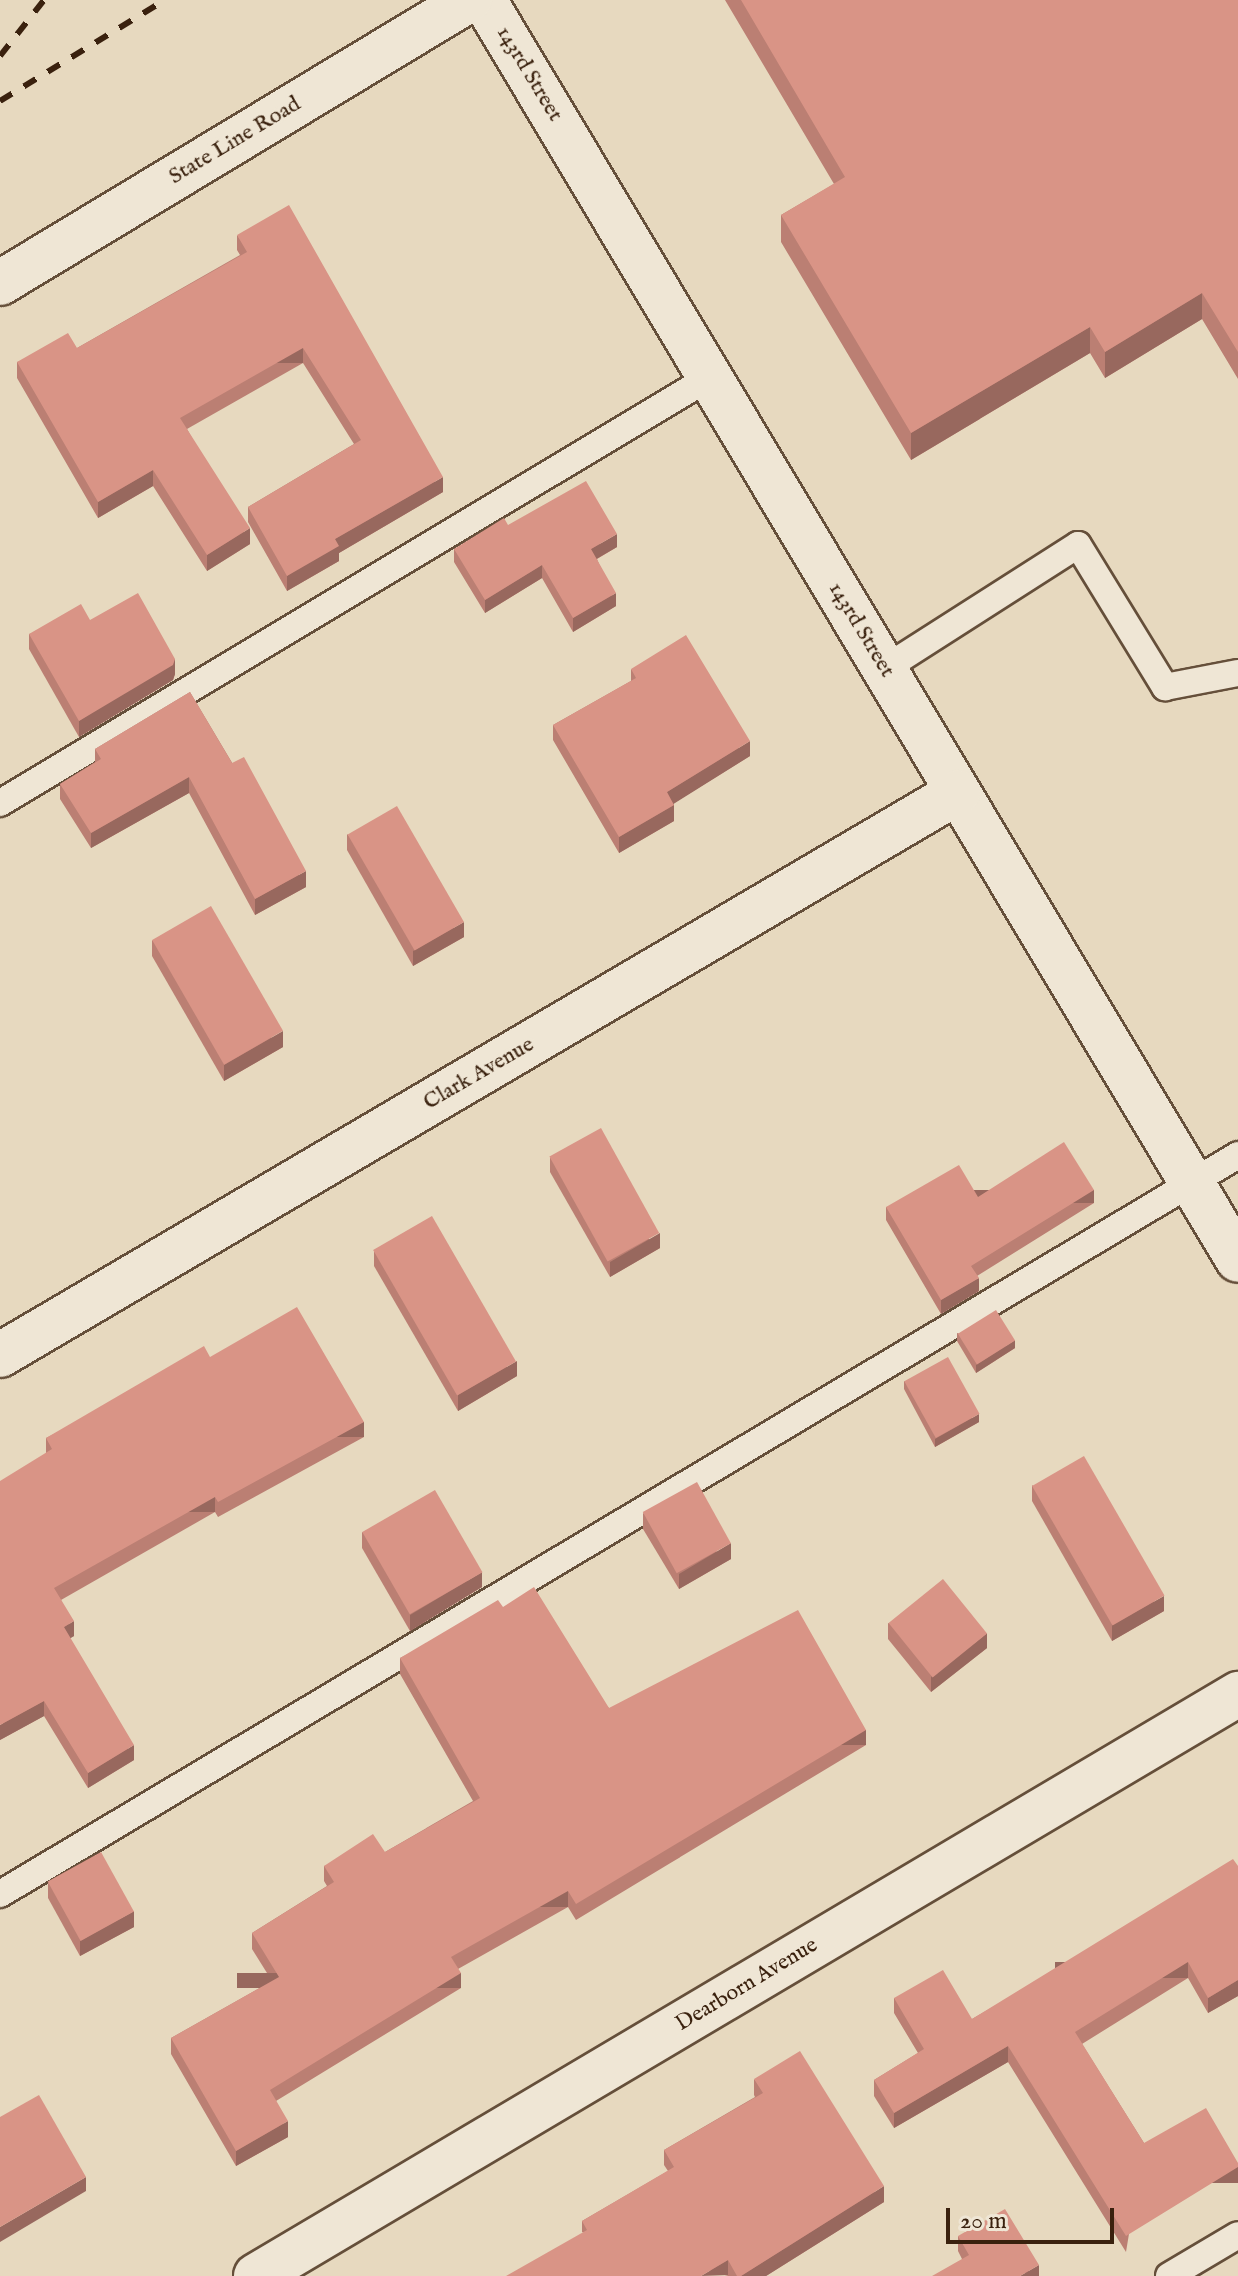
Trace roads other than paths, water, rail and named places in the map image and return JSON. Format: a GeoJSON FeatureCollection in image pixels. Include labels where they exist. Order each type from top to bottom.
{"type":"FeatureCollection","features":[{"type":"Feature","properties":{"kind":"street","name":"State Line Road"},"geometry":{"type":"LineString","coordinates":[[0,283],[469,0]]}},
{"type":"Feature","properties":{"kind":"street","name":"143rd Street"},"geometry":{"type":"LineString","coordinates":[[484,0],[1238,1260]]}},
{"type":"Feature","properties":{"kind":"street","name":"Clark Avenue"},"geometry":{"type":"LineString","coordinates":[[0,1355],[958,792]]}},
{"type":"Feature","properties":{"kind":"street","name":"Dearborn Avenue"},"geometry":{"type":"LineString","coordinates":[[256,2276],[1238,1694]]}},
{"type":"Feature","properties":{"kind":"lane"},"geometry":{"type":"LineString","coordinates":[[0,803],[710,377]]}},
{"type":"Feature","properties":{"kind":"lane"},"geometry":{"type":"LineString","coordinates":[[884,669],[1078,545],[1165,687],[1238,673]]}},
{"type":"Feature","properties":{"kind":"lane"},"geometry":{"type":"LineString","coordinates":[[0,1894],[1238,1155]]}},
{"type":"Feature","properties":{"kind":"lane"},"geometry":{"type":"LineString","coordinates":[[1169,2276],[1238,2235]]}},
{"type":"Feature","properties":{"kind":"railway"},"geometry":{"type":"LineString","coordinates":[[0,56],[44,0]]}},
{"type":"Feature","properties":{"kind":"railway"},"geometry":{"type":"LineString","coordinates":[[0,101],[165,0]]}}]}
